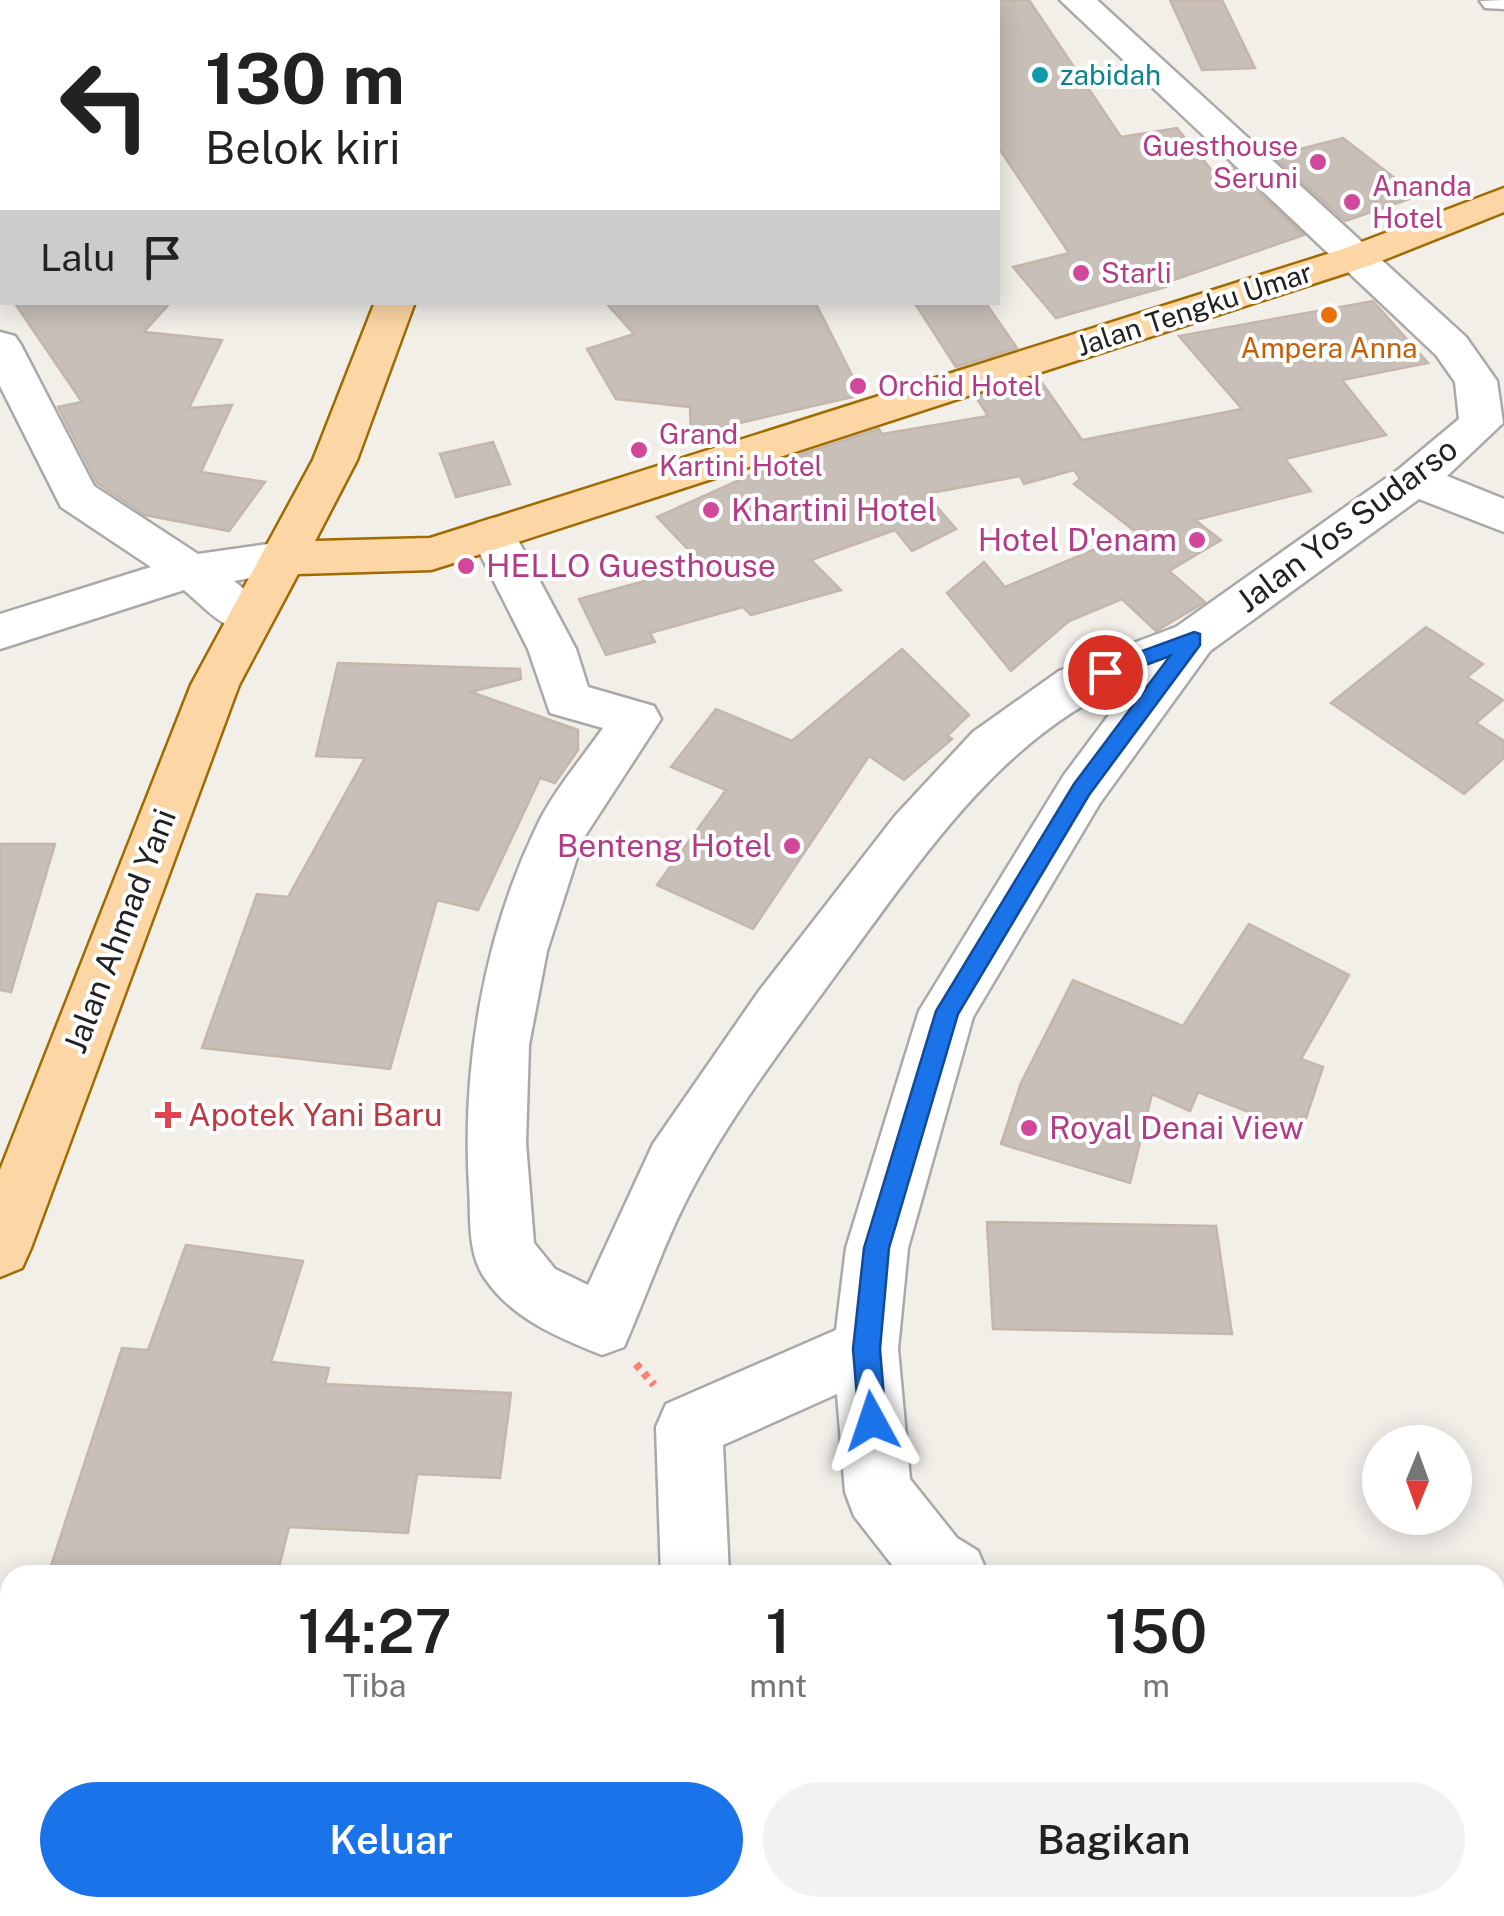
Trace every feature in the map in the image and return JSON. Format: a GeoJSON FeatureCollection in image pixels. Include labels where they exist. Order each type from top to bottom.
{"type":"FeatureCollection","features":[{"type":"Feature","properties":{"kind":"main road","name":"Jalan Tengku Umar"},"geometry":{"type":"LineString","coordinates":[[282,558],[432,554],[1356,257],[1504,198]]}},
{"type":"Feature","properties":{"kind":"main road","name":"Jalan Ahmad Yani"},"geometry":{"type":"LineString","coordinates":[[0,1248],[214,686],[247,617],[335,460],[394,305]]}},
{"type":"Feature","properties":{"kind":"street","name":"Jalan Yos Sudarso"},"geometry":{"type":"LineString","coordinates":[[938,1565],[878,1492],[866,1349],[877,1248],[948,1011],[1082,790],[1194,640],[1492,425],[1476,381],[1451,346],[1078,0]]}},
{"type":"Feature","properties":{"kind":"street"},"geometry":{"type":"LineString","coordinates":[[0,344],[78,496],[191,571],[247,617]]}},
{"type":"Feature","properties":{"kind":"street"},"geometry":{"type":"LineString","coordinates":[[1415,480],[1504,516]]}},
{"type":"Feature","properties":{"kind":"street"},"geometry":{"type":"LineString","coordinates":[[493,534],[552,649],[567,700],[636,718],[559,833],[520,952],[502,1045],[496,1143],[504,1254],[533,1290],[602,1326],[674,1164],[779,1008],[914,830],[991,746],[1076,684],[1194,640]]}},
{"type":"Feature","properties":{"kind":"street"},"geometry":{"type":"LineString","coordinates":[[0,632],[191,571],[282,558]]}},
{"type":"Feature","properties":{"kind":"street"},"geometry":{"type":"LineString","coordinates":[[695,1565],[689,1427],[866,1349]]}},
{"type":"Feature","properties":{"kind":"path"},"geometry":{"type":"LineString","coordinates":[[602,1326],[689,1427]]}},
{"type":"Feature","properties":{"kind":"building"},"geometry":{"type":"Polygon","coordinates":[[[1000,0],[1029,0],[1121,137],[1177,128],[1213,172],[1231,167],[1304,235],[1165,283],[1166,287],[1056,318],[1013,267],[1069,253],[1000,150],[1000,0]]]}},
{"type":"Feature","properties":{"kind":"building"},"geometry":{"type":"Polygon","coordinates":[[[1170,0],[1222,0],[1255,68],[1202,70],[1170,0]]]}},
{"type":"Feature","properties":{"kind":"building"},"geometry":{"type":"Polygon","coordinates":[[[1343,138],[1418,196],[1345,221],[1273,156],[1343,138]]]}},
{"type":"Feature","properties":{"kind":"building"},"geometry":{"type":"Polygon","coordinates":[[[1373,301],[1428,363],[1342,380],[1386,435],[1285,459],[1311,491],[1195,520],[1221,540],[1169,571],[1205,602],[1156,631],[1122,599],[1069,621],[1011,671],[947,593],[984,562],[1005,587],[1136,532],[1074,484],[1080,479],[1074,470],[1024,484],[1020,476],[926,494],[956,529],[912,551],[895,530],[811,560],[841,590],[751,615],[743,607],[650,633],[655,642],[606,655],[579,599],[703,565],[657,517],[786,459],[879,429],[882,434],[988,416],[976,397],[1038,377],[1082,440],[1242,409],[1179,336],[1373,301]]]}},
{"type":"Feature","properties":{"kind":"building"},"geometry":{"type":"Polygon","coordinates":[[[16,305],[168,305],[144,332],[222,340],[189,408],[232,405],[201,472],[265,482],[229,531],[145,515],[97,483],[58,407],[82,402],[16,305]]]}},
{"type":"Feature","properties":{"kind":"building"},"geometry":{"type":"Polygon","coordinates":[[[608,305],[817,305],[862,395],[691,434],[690,407],[616,399],[587,349],[634,334],[608,305]]]}},
{"type":"Feature","properties":{"kind":"building"},"geometry":{"type":"Polygon","coordinates":[[[916,305],[987,305],[1017,348],[956,367],[916,305]]]}},
{"type":"Feature","properties":{"kind":"building"},"geometry":{"type":"Polygon","coordinates":[[[493,442],[510,484],[456,497],[440,454],[493,442]]]}},
{"type":"Feature","properties":{"kind":"building"},"geometry":{"type":"Polygon","coordinates":[[[1426,627],[1483,664],[1467,677],[1503,700],[1476,723],[1504,741],[1504,758],[1464,794],[1331,703],[1426,627]]]}},
{"type":"Feature","properties":{"kind":"building"},"geometry":{"type":"Polygon","coordinates":[[[902,649],[969,715],[947,736],[952,739],[904,780],[869,756],[753,929],[657,885],[726,790],[671,767],[716,709],[792,741],[902,649]]]}},
{"type":"Feature","properties":{"kind":"building"},"geometry":{"type":"Polygon","coordinates":[[[338,663],[520,669],[521,679],[471,692],[578,730],[578,750],[555,783],[540,778],[478,910],[437,900],[390,1069],[202,1048],[257,894],[288,897],[365,758],[316,756],[338,663]]]}},
{"type":"Feature","properties":{"kind":"building"},"geometry":{"type":"Polygon","coordinates":[[[0,844],[55,844],[11,992],[0,990],[0,844]]]}},
{"type":"Feature","properties":{"kind":"building"},"geometry":{"type":"Polygon","coordinates":[[[1249,924],[1349,975],[1301,1059],[1323,1067],[1301,1133],[1198,1092],[1190,1111],[1152,1094],[1130,1183],[1001,1144],[1021,1083],[1073,980],[1183,1026],[1249,924]]]}},
{"type":"Feature","properties":{"kind":"building"},"geometry":{"type":"Polygon","coordinates":[[[987,1222],[1216,1226],[1232,1334],[993,1329],[987,1222]]]}},
{"type":"Feature","properties":{"kind":"building"},"geometry":{"type":"Polygon","coordinates":[[[186,1245],[303,1261],[271,1362],[329,1368],[325,1384],[511,1393],[500,1478],[417,1474],[408,1533],[289,1527],[280,1565],[51,1565],[122,1348],[148,1350],[186,1245]]]}},
{"type":"Feature","properties":{"kind":"place","name":"zabidah"},"geometry":{"type":"Point","coordinates":[1040,75]}},
{"type":"Feature","properties":{"kind":"place","name":"Guesthouse Seruni"},"geometry":{"type":"Point","coordinates":[1318,162]}},
{"type":"Feature","properties":{"kind":"place","name":"Ananda Hotel"},"geometry":{"type":"Point","coordinates":[1352,202]}},
{"type":"Feature","properties":{"kind":"place","name":"Starli"},"geometry":{"type":"Point","coordinates":[1081,273]}},
{"type":"Feature","properties":{"kind":"place","name":"Ampera Anna"},"geometry":{"type":"Point","coordinates":[1329,315]}},
{"type":"Feature","properties":{"kind":"place","name":"Orchid Hotel"},"geometry":{"type":"Point","coordinates":[858,386]}},
{"type":"Feature","properties":{"kind":"place","name":"Grand Kartini Hotel"},"geometry":{"type":"Point","coordinates":[639,450]}},
{"type":"Feature","properties":{"kind":"place","name":"Khartini Hotel"},"geometry":{"type":"Point","coordinates":[711,510]}},
{"type":"Feature","properties":{"kind":"place","name":"Hotel D'enam"},"geometry":{"type":"Point","coordinates":[1197,540]}},
{"type":"Feature","properties":{"kind":"place","name":"HELLO Guesthouse"},"geometry":{"type":"Point","coordinates":[466,566]}},
{"type":"Feature","properties":{"kind":"place","name":"Benteng Hotel"},"geometry":{"type":"Point","coordinates":[792,846]}},
{"type":"Feature","properties":{"kind":"place","name":"Apotek Yani Baru"},"geometry":{"type":"Point","coordinates":[168,1115]}},
{"type":"Feature","properties":{"kind":"place","name":"Royal Denai View"},"geometry":{"type":"Point","coordinates":[1029,1128]}},
{"type":"Feature","properties":{"kind":"route"},"geometry":{"type":"LineString","coordinates":[[872,1421],[866,1349],[877,1248],[948,1011],[1082,790],[1194,640],[1105,672]]}}]}
